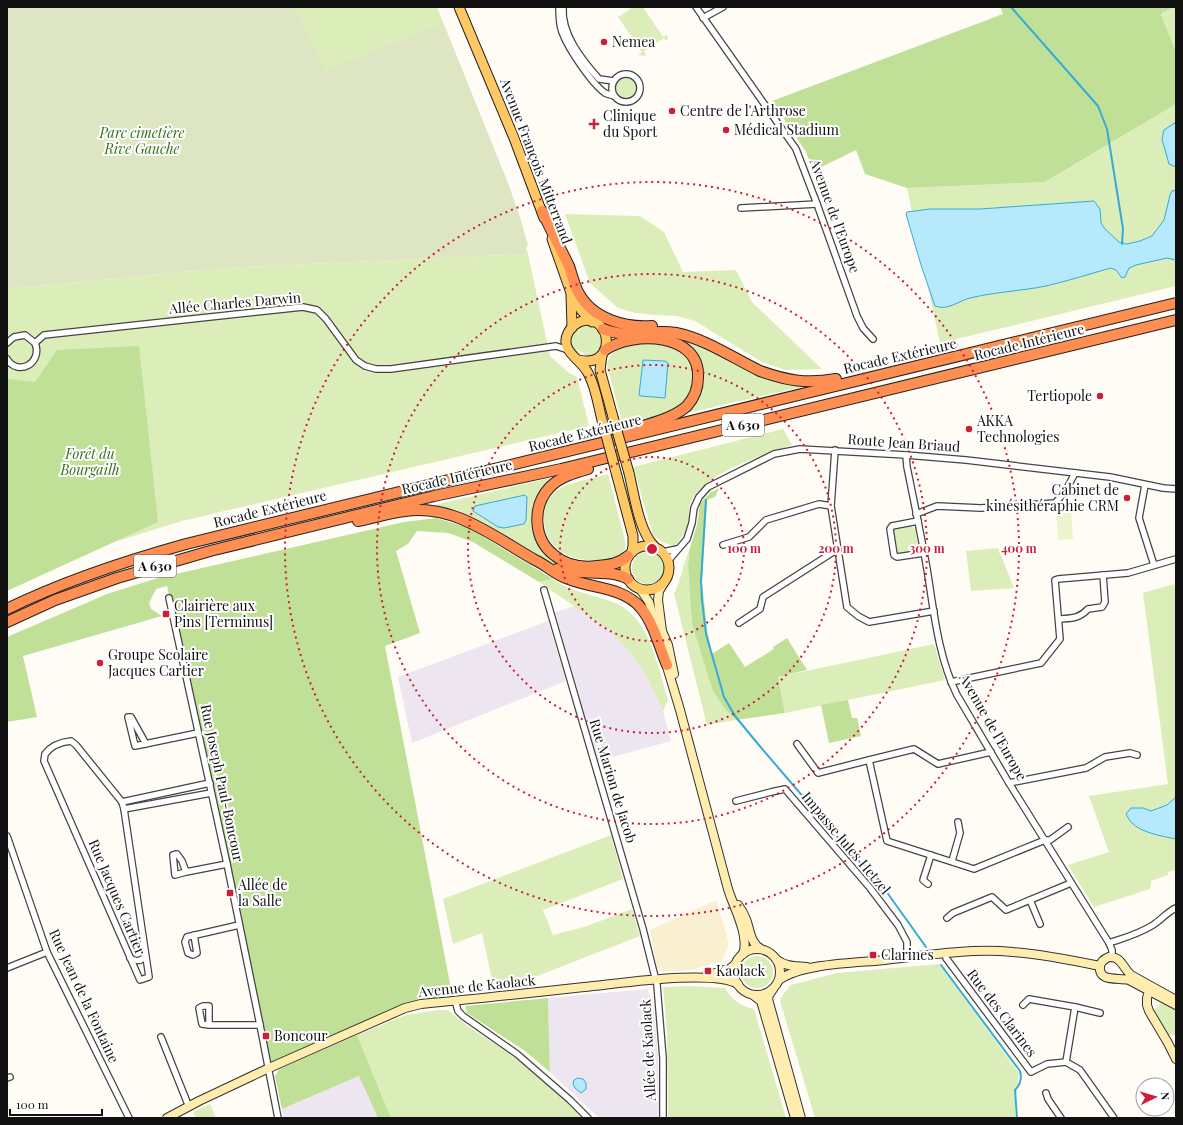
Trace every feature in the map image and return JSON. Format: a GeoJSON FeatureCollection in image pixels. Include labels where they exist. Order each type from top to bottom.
{"type":"FeatureCollection","features":[{"type":"Feature","properties":{"kind":"highway"},"geometry":{"type":"LineString","coordinates":[[542,211],[569,267],[578,292],[586,303],[596,312],[607,319],[623,325],[674,328],[691,333],[703,339],[713,347]]}},
{"type":"Feature","properties":{"kind":"highway","name":"Rocade Extérieure"},"geometry":{"type":"LineString","coordinates":[[7,609],[36,595],[112,566],[174,547],[809,391],[877,376],[1176,303]]}},
{"type":"Feature","properties":{"kind":"highway","name":"Rocade Intérieure"},"geometry":{"type":"LineString","coordinates":[[7,622],[55,600],[117,578],[210,550],[442,495],[561,469],[1176,320]]}},
{"type":"Feature","properties":{"kind":"highway"},"geometry":{"type":"LineString","coordinates":[[603,329],[623,334],[674,332],[690,336],[760,371],[795,381],[823,381],[867,373],[877,376]]}},
{"type":"Feature","properties":{"kind":"highway"},"geometry":{"type":"LineString","coordinates":[[604,352],[617,343],[632,340],[656,338],[665,339],[682,346],[692,356],[698,372],[696,389],[693,398],[681,411],[657,421],[632,428],[605,442]]}},
{"type":"Feature","properties":{"kind":"highway"},"geometry":{"type":"LineString","coordinates":[[630,554],[622,561],[614,564],[594,567],[580,566],[566,562],[554,556],[544,544],[538,528],[537,517],[541,501],[551,487],[567,476],[687,438]]}},
{"type":"Feature","properties":{"kind":"highway"},"geometry":{"type":"LineString","coordinates":[[308,526],[321,529],[405,511],[431,511],[446,513],[477,525],[548,566],[559,576],[612,590],[629,598],[640,607],[649,620],[667,665]]}},
{"type":"Feature","properties":{"kind":"highway"},"geometry":{"type":"LineString","coordinates":[[548,566],[570,573],[614,574],[628,579]]}},
{"type":"Feature","properties":{"kind":"main road","name":"Avenue François Mitterrand"},"geometry":{"type":"LineString","coordinates":[[459,7],[514,138],[571,293],[581,310],[592,322],[598,324],[603,329]]}},
{"type":"Feature","properties":{"kind":"main road"},"geometry":{"type":"LineString","coordinates":[[571,293],[572,328]]}},
{"type":"Feature","properties":{"kind":"main road"},"geometry":{"type":"LineString","coordinates":[[592,322],[581,322],[572,328],[566,338],[568,350],[573,357],[585,362],[597,359],[604,352]]}},
{"type":"Feature","properties":{"kind":"main road"},"geometry":{"type":"LineString","coordinates":[[603,329],[607,339],[600,370],[644,532],[650,542],[663,552],[668,560],[670,570],[668,577],[659,591],[659,613],[662,630],[668,646],[672,664],[680,710]]}},
{"type":"Feature","properties":{"kind":"main road"},"geometry":{"type":"LineString","coordinates":[[579,360],[589,374],[633,536],[634,545],[625,568],[628,579],[633,585],[640,589],[649,602],[680,710],[728,889],[740,920],[746,946],[744,954],[736,964],[734,971],[735,978],[742,989],[753,994],[760,995],[773,989]]}},
{"type":"Feature","properties":{"kind":"main road"},"geometry":{"type":"LineString","coordinates":[[630,554],[642,546],[654,546]]}},
{"type":"Feature","properties":{"kind":"main road"},"geometry":{"type":"LineString","coordinates":[[640,589],[652,589],[664,583]]}},
{"type":"Feature","properties":{"kind":"main road"},"geometry":{"type":"LineString","coordinates":[[728,889],[745,917],[754,944],[760,949],[772,954],[777,960],[787,966],[813,967],[946,954],[1012,952],[1034,954],[1100,966]]}},
{"type":"Feature","properties":{"kind":"main road"},"geometry":{"type":"LineString","coordinates":[[744,954],[752,950],[760,949]]}},
{"type":"Feature","properties":{"kind":"main road"},"geometry":{"type":"LineString","coordinates":[[1176,1000],[1131,975],[1125,970],[1118,959],[1112,956],[1103,960],[1100,966],[1103,976],[1110,979],[1116,978],[1129,980],[1176,1005]]}},
{"type":"Feature","properties":{"kind":"main road"},"geometry":{"type":"LineString","coordinates":[[777,960],[780,973],[779,980],[768,999],[801,1118]]}},
{"type":"Feature","properties":{"kind":"main road","name":"Avenue de Kaolack"},"geometry":{"type":"LineString","coordinates":[[701,977],[728,970],[736,964]]}},
{"type":"Feature","properties":{"kind":"main road"},"geometry":{"type":"LineString","coordinates":[[1116,978],[1122,972],[1122,965]]}},
{"type":"Feature","properties":{"kind":"main road"},"geometry":{"type":"LineString","coordinates":[[779,980],[788,975],[813,967]]}},
{"type":"Feature","properties":{"kind":"main road","name":"Avenue de Kaolack"},"geometry":{"type":"LineString","coordinates":[[167,1118],[269,1068],[406,1008],[421,1004],[656,980],[701,977],[729,980],[738,984]]}},
{"type":"Feature","properties":{"kind":"main road"},"geometry":{"type":"LineString","coordinates":[[1141,981],[1149,991]]}},
{"type":"Feature","properties":{"kind":"main road"},"geometry":{"type":"LineString","coordinates":[[1149,991],[1147,998],[1149,1011],[1176,1059]]}},
{"type":"Feature","properties":{"kind":"main road"},"geometry":{"type":"LineString","coordinates":[[753,994],[761,1001],[795,1118]]}},
{"type":"Feature","properties":{"kind":"main road"},"geometry":{"type":"LineString","coordinates":[[1168,1043],[1176,1053]]}},
{"type":"Feature","properties":{"kind":"street"},"geometry":{"type":"LineString","coordinates":[[559,7],[562,31],[572,51],[595,83],[606,94],[614,96],[621,102],[629,102],[636,98],[640,90],[638,81],[631,75],[626,74],[619,76],[614,81],[612,87],[614,96]]}},
{"type":"Feature","properties":{"kind":"street"},"geometry":{"type":"LineString","coordinates":[[563,7],[566,28],[574,47],[599,79],[614,81]]}},
{"type":"Feature","properties":{"kind":"street","name":"Avenue de l'Europe"},"geometry":{"type":"LineString","coordinates":[[696,7],[796,149],[857,316],[863,328],[872,339]]}},
{"type":"Feature","properties":{"kind":"street"},"geometry":{"type":"LineString","coordinates":[[703,18],[723,7]]}},
{"type":"Feature","properties":{"kind":"street"},"geometry":{"type":"LineString","coordinates":[[741,208],[817,204]]}},
{"type":"Feature","properties":{"kind":"street","name":"Allée Charles Darwin"},"geometry":{"type":"LineString","coordinates":[[35,343],[44,335],[303,307],[317,310],[326,319],[356,360],[365,366],[376,369],[391,369],[556,346],[568,350]]}},
{"type":"Feature","properties":{"kind":"street"},"geometry":{"type":"LineString","coordinates":[[7,343],[19,335],[28,337],[35,343],[37,353],[34,361],[30,365],[18,367],[13,366],[7,359]]}},
{"type":"Feature","properties":{"kind":"street"},"geometry":{"type":"LineString","coordinates":[[556,346],[566,338]]}},
{"type":"Feature","properties":{"kind":"street","name":"Route Jean Briaud"},"geometry":{"type":"LineString","coordinates":[[668,560],[683,544],[690,533],[694,508],[699,497],[708,487],[774,454],[800,449],[835,450],[966,460],[1110,477],[1176,490]]}},
{"type":"Feature","properties":{"kind":"street"},"geometry":{"type":"LineString","coordinates":[[835,450],[831,506],[847,607],[858,616],[869,622],[934,611]]}},
{"type":"Feature","properties":{"kind":"street","name":"Avenue de l'Europe"},"geometry":{"type":"LineString","coordinates":[[906,455],[942,654],[951,682],[1009,782],[1109,943],[1112,950],[1112,956]]}},
{"type":"Feature","properties":{"kind":"street"},"geometry":{"type":"LineString","coordinates":[[916,514],[937,506],[981,508],[1055,503],[1065,492],[1074,473]]}},
{"type":"Feature","properties":{"kind":"street"},"geometry":{"type":"LineString","coordinates":[[1145,485],[1139,518],[1154,565]]}},
{"type":"Feature","properties":{"kind":"street"},"geometry":{"type":"LineString","coordinates":[[723,544],[749,537],[766,520],[819,504],[831,506]]}},
{"type":"Feature","properties":{"kind":"street"},"geometry":{"type":"LineString","coordinates":[[918,521],[892,526],[890,529],[894,556],[897,558],[924,553]]}},
{"type":"Feature","properties":{"kind":"street"},"geometry":{"type":"LineString","coordinates":[[663,552],[677,549]]}},
{"type":"Feature","properties":{"kind":"street"},"geometry":{"type":"LineString","coordinates":[[738,623],[760,609],[763,597],[838,549]]}},
{"type":"Feature","properties":{"kind":"street"},"geometry":{"type":"LineString","coordinates":[[951,682],[1041,663],[1060,639],[1055,580],[1128,573],[1176,558]]}},
{"type":"Feature","properties":{"kind":"street"},"geometry":{"type":"LineString","coordinates":[[1059,619],[1078,617],[1088,609],[1102,607],[1105,602],[1103,575]]}},
{"type":"Feature","properties":{"kind":"street","name":"Rue Marion de Jacob"},"geometry":{"type":"LineString","coordinates":[[544,590],[638,912],[656,980]]}},
{"type":"Feature","properties":{"kind":"street","name":"Rue Joseph Paul-Boncour"},"geometry":{"type":"LineString","coordinates":[[169,598],[227,864],[278,1118]]}},
{"type":"Feature","properties":{"kind":"street"},"geometry":{"type":"LineString","coordinates":[[146,744],[131,717],[128,717],[135,746],[146,744],[198,733]]}},
{"type":"Feature","properties":{"kind":"street","name":"Rue Jacques Cartier"},"geometry":{"type":"LineString","coordinates":[[71,741],[76,745],[122,802],[124,809],[149,977],[140,980],[44,760],[45,754],[49,749],[71,741]]}},
{"type":"Feature","properties":{"kind":"street"},"geometry":{"type":"LineString","coordinates":[[796,744],[818,773],[914,748],[938,764],[991,752]]}},
{"type":"Feature","properties":{"kind":"street"},"geometry":{"type":"LineString","coordinates":[[1009,782],[1086,768],[1105,758],[1130,753],[1137,755]]}},
{"type":"Feature","properties":{"kind":"street"},"geometry":{"type":"LineString","coordinates":[[869,760],[887,841],[974,869],[1045,840],[1050,840],[1068,826]]}},
{"type":"Feature","properties":{"kind":"street"},"geometry":{"type":"LineString","coordinates":[[122,802],[210,783]]}},
{"type":"Feature","properties":{"kind":"street","name":"Impasse Jules Hetzel"},"geometry":{"type":"LineString","coordinates":[[736,801],[785,789],[870,888],[898,925],[907,942],[907,957]]}},
{"type":"Feature","properties":{"kind":"street"},"geometry":{"type":"LineString","coordinates":[[124,809],[211,793]]}},
{"type":"Feature","properties":{"kind":"street"},"geometry":{"type":"LineString","coordinates":[[952,861],[960,833],[958,822]]}},
{"type":"Feature","properties":{"kind":"street","name":"Rue Jean de la Fontaine"},"geometry":{"type":"LineString","coordinates":[[7,836],[47,952],[129,1118]]}},
{"type":"Feature","properties":{"kind":"street"},"geometry":{"type":"LineString","coordinates":[[928,884],[923,880],[931,855]]}},
{"type":"Feature","properties":{"kind":"street"},"geometry":{"type":"LineString","coordinates":[[186,872],[227,864]]}},
{"type":"Feature","properties":{"kind":"street"},"geometry":{"type":"LineString","coordinates":[[947,918],[952,913],[992,898],[1006,910],[1071,883]]}},
{"type":"Feature","properties":{"kind":"street"},"geometry":{"type":"LineString","coordinates":[[1030,900],[1040,924]]}},
{"type":"Feature","properties":{"kind":"street"},"geometry":{"type":"LineString","coordinates":[[1109,943],[1141,932],[1155,924],[1171,910],[1176,908]]}},
{"type":"Feature","properties":{"kind":"street"},"geometry":{"type":"LineString","coordinates":[[194,935],[239,925]]}},
{"type":"Feature","properties":{"kind":"street"},"geometry":{"type":"LineString","coordinates":[[7,968],[47,952]]}},
{"type":"Feature","properties":{"kind":"street"},"geometry":{"type":"LineString","coordinates":[[130,958],[138,961],[144,958],[145,954]]}},
{"type":"Feature","properties":{"kind":"street","name":"Rue des Clarines"},"geometry":{"type":"LineString","coordinates":[[946,954],[946,958],[1031,1072],[1047,1064],[1066,1062]]}},
{"type":"Feature","properties":{"kind":"street","name":"Allée de Kaolack"},"geometry":{"type":"LineString","coordinates":[[656,980],[663,1058],[663,1118]]}},
{"type":"Feature","properties":{"kind":"street"},"geometry":{"type":"LineString","coordinates":[[1023,1006],[1029,999],[1100,1013]]}},
{"type":"Feature","properties":{"kind":"street"},"geometry":{"type":"LineString","coordinates":[[455,1000],[458,1011],[463,1016],[517,1054],[570,1100],[588,1118]]}},
{"type":"Feature","properties":{"kind":"street"},"geometry":{"type":"LineString","coordinates":[[1075,1007],[1066,1062],[1080,1070],[1112,1117]]}},
{"type":"Feature","properties":{"kind":"street"},"geometry":{"type":"LineString","coordinates":[[209,1024],[260,1026]]}},
{"type":"Feature","properties":{"kind":"street"},"geometry":{"type":"LineString","coordinates":[[161,1037],[189,1107]]}},
{"type":"Feature","properties":{"kind":"street"},"geometry":{"type":"LineString","coordinates":[[1046,1093],[1048,1099],[1061,1118]]}},
{"type":"Feature","properties":{"kind":"shaded area"},"geometry":{"type":"Polygon","coordinates":[[[575,606],[609,630],[628,650],[645,673],[663,711],[671,741],[598,761],[555,612],[575,606]]]}},
{"type":"Feature","properties":{"kind":"shaded area"},"geometry":{"type":"Polygon","coordinates":[[[548,621],[566,681],[412,743],[398,677],[548,621]]]}},
{"type":"Feature","properties":{"kind":"shaded area"},"geometry":{"type":"Polygon","coordinates":[[[716,900],[729,944],[722,961],[692,970],[664,972],[657,967],[650,930],[716,900]]]}},
{"type":"Feature","properties":{"kind":"shaded area"},"geometry":{"type":"Polygon","coordinates":[[[647,989],[653,1003],[658,1056],[659,1118],[599,1118],[550,1072],[548,998],[647,989]]]}},
{"type":"Feature","properties":{"kind":"shaded area"},"geometry":{"type":"Polygon","coordinates":[[[359,1076],[378,1118],[283,1118],[282,1109],[359,1076]]]}},
{"type":"Feature","properties":{"kind":"green space","name":"Parc cimetière Rive Gauche"},"geometry":{"type":"Polygon","coordinates":[[[7,7],[296,7],[325,71],[443,22],[508,183],[528,245],[526,248],[528,254],[223,268],[7,289],[7,7]]]}},
{"type":"Feature","properties":{"kind":"green space"},"geometry":{"type":"Polygon","coordinates":[[[296,7],[437,7],[443,22],[325,72],[296,7]]]}},
{"type":"Feature","properties":{"kind":"green space"},"geometry":{"type":"Polygon","coordinates":[[[633,7],[643,7],[663,37],[667,34],[668,39],[666,41],[664,38],[644,51],[646,55],[644,56],[638,55],[642,52],[618,17],[633,7]]]}},
{"type":"Feature","properties":{"kind":"green space"},"geometry":{"type":"Polygon","coordinates":[[[1000,7],[1173,7],[1161,14],[1176,52],[1176,104],[1045,182],[907,188],[865,174],[856,150],[813,171],[806,152],[772,101],[1003,14],[1000,7]]]}},
{"type":"Feature","properties":{"kind":"green space"},"geometry":{"type":"Polygon","coordinates":[[[1173,7],[1176,7],[1176,52],[1161,14],[1173,7]]]}},
{"type":"Feature","properties":{"kind":"green space"},"geometry":{"type":"Polygon","coordinates":[[[626,78],[633,81],[636,88],[633,95],[626,98],[619,95],[616,88],[619,81],[626,78]]]}},
{"type":"Feature","properties":{"kind":"green space"},"geometry":{"type":"Polygon","coordinates":[[[1176,104],[1176,286],[940,343],[907,188],[1045,182],[1176,104]]]}},
{"type":"Feature","properties":{"kind":"green space"},"geometry":{"type":"Polygon","coordinates":[[[565,214],[640,216],[664,232],[683,272],[736,270],[752,302],[822,369],[785,370],[762,362],[695,321],[677,316],[635,313],[618,308],[590,283],[565,214]]]}},
{"type":"Feature","properties":{"kind":"green space"},"geometry":{"type":"Polygon","coordinates":[[[528,254],[550,356],[569,373],[577,377],[589,426],[182,521],[72,555],[7,586],[7,289],[223,268],[528,254]]]}},
{"type":"Feature","properties":{"kind":"green space"},"geometry":{"type":"Polygon","coordinates":[[[588,325],[598,330],[601,343],[600,347],[595,353],[586,357],[581,352],[573,349],[571,340],[576,330],[580,327],[588,325]]]}},
{"type":"Feature","properties":{"kind":"green space"},"geometry":{"type":"Polygon","coordinates":[[[672,335],[682,337],[806,386],[683,414],[702,373],[673,339],[672,335]]]}},
{"type":"Feature","properties":{"kind":"green space"},"geometry":{"type":"Polygon","coordinates":[[[651,342],[675,347],[685,353],[693,369],[692,386],[689,395],[678,408],[672,411],[658,417],[623,426],[607,365],[609,358],[618,349],[624,346],[651,342]]]}},
{"type":"Feature","properties":{"kind":"green space","name":"Forêt du Bourgailh"},"geometry":{"type":"Polygon","coordinates":[[[139,346],[158,522],[7,591],[7,379],[35,382],[57,350],[139,346]]]}},
{"type":"Feature","properties":{"kind":"green space"},"geometry":{"type":"Polygon","coordinates":[[[783,429],[792,445],[736,466],[721,474],[698,491],[690,504],[688,523],[685,531],[681,539],[674,546],[662,542],[653,535],[633,467],[783,429]]]}},
{"type":"Feature","properties":{"kind":"green space"},"geometry":{"type":"Polygon","coordinates":[[[608,474],[625,541],[623,552],[619,557],[607,560],[586,560],[567,555],[553,544],[548,536],[544,516],[547,503],[554,493],[565,486],[608,474]]]}},
{"type":"Feature","properties":{"kind":"green space"},"geometry":{"type":"Polygon","coordinates":[[[559,476],[550,482],[535,532],[573,570],[553,564],[446,509],[430,506],[559,476]]]}},
{"type":"Feature","properties":{"kind":"green space"},"geometry":{"type":"Polygon","coordinates":[[[719,488],[715,497],[707,500],[702,582],[707,629],[712,654],[729,643],[745,667],[774,649],[773,647],[787,638],[807,670],[778,677],[785,713],[736,720],[725,709],[714,693],[692,624],[688,567],[689,551],[697,525],[700,504],[710,493],[719,488]]]}},
{"type":"Feature","properties":{"kind":"green space"},"geometry":{"type":"Polygon","coordinates":[[[1071,508],[1073,539],[1058,540],[1056,509],[1071,508]]]}},
{"type":"Feature","properties":{"kind":"green space"},"geometry":{"type":"Polygon","coordinates":[[[436,518],[469,528],[553,579],[539,582],[473,542],[448,533],[417,531],[408,544],[396,551],[420,633],[385,646],[452,994],[421,1004],[269,1068],[167,586],[156,589],[149,603],[151,609],[162,616],[23,656],[37,717],[7,722],[7,637],[107,594],[158,578],[404,522],[436,518]]]}},
{"type":"Feature","properties":{"kind":"green space"},"geometry":{"type":"Polygon","coordinates":[[[910,526],[915,528],[918,547],[916,551],[898,555],[896,553],[892,530],[894,528],[910,526]]]}},
{"type":"Feature","properties":{"kind":"green space"},"geometry":{"type":"Polygon","coordinates":[[[998,548],[1014,588],[971,591],[966,551],[998,548]]]}},
{"type":"Feature","properties":{"kind":"green space"},"geometry":{"type":"Polygon","coordinates":[[[689,551],[688,567],[692,624],[714,693],[725,709],[736,720],[707,725],[674,594],[689,551]]]}},
{"type":"Feature","properties":{"kind":"green space"},"geometry":{"type":"Polygon","coordinates":[[[645,552],[651,552],[661,559],[664,568],[663,574],[657,581],[651,584],[645,584],[635,577],[632,571],[632,565],[639,555],[645,552]]]}},
{"type":"Feature","properties":{"kind":"green space"},"geometry":{"type":"Polygon","coordinates":[[[553,579],[574,590],[610,601],[624,608],[634,617],[650,642],[660,672],[668,700],[663,711],[645,673],[628,650],[609,630],[539,582],[553,579]]]}},
{"type":"Feature","properties":{"kind":"green space"},"geometry":{"type":"Polygon","coordinates":[[[1174,584],[1176,592],[1176,870],[1168,872],[1168,875],[1151,881],[1150,889],[1094,907],[1068,865],[1109,852],[1089,796],[1168,784],[1143,593],[1174,584]]]}},
{"type":"Feature","properties":{"kind":"green space"},"geometry":{"type":"Polygon","coordinates":[[[934,644],[945,680],[785,713],[778,677],[934,644]]]}},
{"type":"Feature","properties":{"kind":"green space"},"geometry":{"type":"Polygon","coordinates":[[[848,700],[852,718],[857,718],[861,736],[829,743],[821,705],[848,700]]]}},
{"type":"Feature","properties":{"kind":"green space"},"geometry":{"type":"Polygon","coordinates":[[[611,835],[623,879],[543,910],[553,935],[584,927],[632,909],[640,936],[509,987],[494,989],[482,933],[453,944],[443,899],[611,835]]]}},
{"type":"Feature","properties":{"kind":"green space"},"geometry":{"type":"Polygon","coordinates":[[[754,956],[760,956],[770,963],[773,972],[772,978],[766,985],[760,988],[754,988],[744,981],[741,975],[741,969],[748,959],[754,956]]]}},
{"type":"Feature","properties":{"kind":"green space"},"geometry":{"type":"Polygon","coordinates":[[[939,964],[1019,1073],[1015,1104],[1016,1118],[815,1118],[780,1001],[782,996],[791,985],[837,973],[939,964]]]}},
{"type":"Feature","properties":{"kind":"green space"},"geometry":{"type":"Polygon","coordinates":[[[691,986],[725,988],[737,1002],[754,1009],[786,1118],[668,1118],[667,1030],[663,987],[691,986]]]}},
{"type":"Feature","properties":{"kind":"green space"},"geometry":{"type":"Polygon","coordinates":[[[548,998],[550,1072],[525,1051],[467,1013],[465,1006],[548,998]]]}},
{"type":"Feature","properties":{"kind":"green space"},"geometry":{"type":"Polygon","coordinates":[[[1161,1003],[1176,1011],[1176,1035],[1168,1035],[1154,1010],[1161,1003]]]}},
{"type":"Feature","properties":{"kind":"green space"},"geometry":{"type":"Polygon","coordinates":[[[448,1010],[464,1023],[508,1053],[542,1080],[584,1118],[391,1118],[357,1035],[406,1015],[448,1010]]]}},
{"type":"Feature","properties":{"kind":"green space"},"geometry":{"type":"Polygon","coordinates":[[[357,1035],[391,1118],[378,1118],[359,1076],[282,1109],[275,1076],[279,1069],[357,1035]]]}},
{"type":"Feature","properties":{"kind":"green space"},"geometry":{"type":"Polygon","coordinates":[[[210,1104],[216,1118],[196,1118],[193,1112],[210,1104]]]}},
{"type":"Feature","properties":{"kind":"water"},"geometry":{"type":"Polygon","coordinates":[[[1176,122],[1176,166],[1173,166],[1169,164],[1162,139],[1164,130],[1176,122]]]}},
{"type":"Feature","properties":{"kind":"water"},"geometry":{"type":"Polygon","coordinates":[[[1176,190],[1176,260],[1167,258],[1136,265],[1129,268],[1125,277],[1122,278],[1116,270],[1111,268],[1046,286],[970,298],[944,307],[935,306],[906,214],[907,212],[930,209],[980,209],[1094,201],[1100,209],[1101,223],[1105,229],[1119,242],[1127,244],[1152,236],[1164,220],[1170,195],[1172,191],[1176,190]]]}},
{"type":"Feature","properties":{"kind":"water"},"geometry":{"type":"Polygon","coordinates":[[[643,360],[665,361],[668,363],[665,398],[639,395],[643,360]]]}},
{"type":"Feature","properties":{"kind":"water"},"geometry":{"type":"Polygon","coordinates":[[[525,495],[527,497],[526,520],[524,524],[504,528],[498,527],[473,511],[475,506],[525,495]]]}},
{"type":"Feature","properties":{"kind":"water"},"geometry":{"type":"Polygon","coordinates":[[[1176,797],[1176,839],[1152,834],[1140,829],[1131,822],[1126,814],[1131,808],[1143,808],[1151,811],[1167,805],[1176,797]]]}},
{"type":"Feature","properties":{"kind":"water"},"geometry":{"type":"Polygon","coordinates":[[[578,1078],[583,1079],[586,1083],[586,1089],[581,1093],[573,1084],[574,1080],[578,1078]]]}},
{"type":"Feature","properties":{"kind":"waterway"},"geometry":{"type":"LineString","coordinates":[[1011,7],[1098,106],[1107,129],[1123,229],[1122,244]]}},
{"type":"Feature","properties":{"kind":"waterway"},"geometry":{"type":"LineString","coordinates":[[706,500],[701,581],[702,600],[706,634],[724,697],[735,716],[758,744],[846,847],[886,891],[926,947]]}},
{"type":"Feature","properties":{"kind":"waterway"},"geometry":{"type":"LineString","coordinates":[[941,965],[1020,1071],[1020,1081],[1015,1090],[1017,1118]]}},
{"type":"Feature","properties":{"kind":"place","name":"Nemea"},"geometry":{"type":"Point","coordinates":[604,42]}},
{"type":"Feature","properties":{"kind":"place","name":"Centre de l'Arthrose"},"geometry":{"type":"Point","coordinates":[672,111]}},
{"type":"Feature","properties":{"kind":"place","name":"Clinique du Sport"},"geometry":{"type":"Point","coordinates":[594,124]}},
{"type":"Feature","properties":{"kind":"place","name":"Médical Stadium"},"geometry":{"type":"Point","coordinates":[726,130]}},
{"type":"Feature","properties":{"kind":"place","name":"Tertiopole"},"geometry":{"type":"Point","coordinates":[1100,396]}},
{"type":"Feature","properties":{"kind":"place","name":"AKKA Technologies"},"geometry":{"type":"Point","coordinates":[969,429]}},
{"type":"Feature","properties":{"kind":"place","name":"Cabinet de kinésithéraphie CRM"},"geometry":{"type":"Point","coordinates":[1127,498]}},
{"type":"Feature","properties":{"kind":"place","name":"Clairière aux Pins [Terminus]"},"geometry":{"type":"Point","coordinates":[166,614]}},
{"type":"Feature","properties":{"kind":"place","name":"Groupe Scolaire Jacques Cartier"},"geometry":{"type":"Point","coordinates":[100,663]}},
{"type":"Feature","properties":{"kind":"place","name":"Allée de la Salle"},"geometry":{"type":"Point","coordinates":[230,893]}},
{"type":"Feature","properties":{"kind":"place","name":"Clarines"},"geometry":{"type":"Point","coordinates":[873,955]}},
{"type":"Feature","properties":{"kind":"place","name":"Kaolack"},"geometry":{"type":"Point","coordinates":[708,971]}},
{"type":"Feature","properties":{"kind":"place","name":"Boncour"},"geometry":{"type":"Point","coordinates":[266,1036]}}]}
